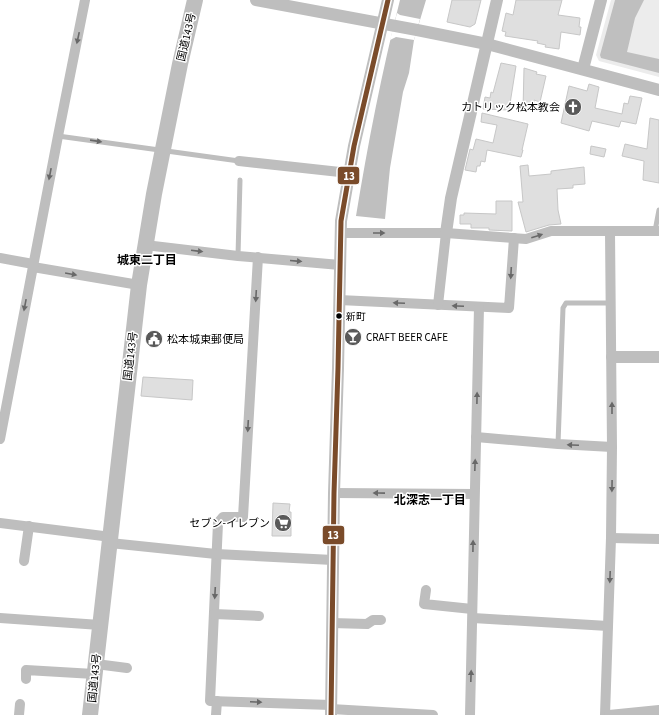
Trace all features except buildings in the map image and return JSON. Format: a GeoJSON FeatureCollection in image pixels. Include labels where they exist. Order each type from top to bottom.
{"type":"FeatureCollection","features":[{"type":"Feature","properties":{"kind":"highway","name":"国道143号"},"geometry":{"type":"LineString","coordinates":[[90,715],[138,285],[162,150],[195,0]]}},
{"type":"Feature","properties":{"kind":"street"},"geometry":{"type":"LineString","coordinates":[[0,439],[3,405],[33,265],[86,0]]}},
{"type":"Feature","properties":{"kind":"street"},"geometry":{"type":"LineString","coordinates":[[256,0],[275,2],[487,44],[659,90]]}},
{"type":"Feature","properties":{"kind":"street"},"geometry":{"type":"LineString","coordinates":[[331,710],[340,233],[349,173],[388,25],[388,0]]}},
{"type":"Feature","properties":{"kind":"street"},"geometry":{"type":"LineString","coordinates":[[438,305],[451,198],[497,0]]}},
{"type":"Feature","properties":{"kind":"street"},"geometry":{"type":"LineString","coordinates":[[583,70],[601,0]]}},
{"type":"Feature","properties":{"kind":"street"},"geometry":{"type":"LineString","coordinates":[[239,161],[349,173]]}},
{"type":"Feature","properties":{"kind":"street"},"geometry":{"type":"LineString","coordinates":[[340,233],[446,233],[526,239],[551,231],[657,231]]}},
{"type":"Feature","properties":{"kind":"street"},"geometry":{"type":"LineString","coordinates":[[605,715],[611,538],[612,447],[612,303],[610,232]]}},
{"type":"Feature","properties":{"kind":"street"},"geometry":{"type":"LineString","coordinates":[[339,300],[479,308],[509,308],[514,238]]}},
{"type":"Feature","properties":{"kind":"street"},"geometry":{"type":"LineString","coordinates":[[145,244],[238,256],[340,264]]}},
{"type":"Feature","properties":{"kind":"street"},"geometry":{"type":"LineString","coordinates":[[0,258],[138,285]]}},
{"type":"Feature","properties":{"kind":"street"},"geometry":{"type":"LineString","coordinates":[[258,258],[244,517],[223,517],[218,523],[210,701],[331,710],[433,715]]}},
{"type":"Feature","properties":{"kind":"street"},"geometry":{"type":"LineString","coordinates":[[470,715],[479,308]]}},
{"type":"Feature","properties":{"kind":"street"},"geometry":{"type":"LineString","coordinates":[[612,357],[659,357]]}},
{"type":"Feature","properties":{"kind":"street"},"geometry":{"type":"LineString","coordinates":[[476,437],[612,447]]}},
{"type":"Feature","properties":{"kind":"street"},"geometry":{"type":"LineString","coordinates":[[334,492],[474,494]]}},
{"type":"Feature","properties":{"kind":"street"},"geometry":{"type":"LineString","coordinates":[[0,523],[29,526],[110,540],[216,554],[333,560]]}},
{"type":"Feature","properties":{"kind":"street"},"geometry":{"type":"LineString","coordinates":[[24,561],[29,526]]}},
{"type":"Feature","properties":{"kind":"street"},"geometry":{"type":"LineString","coordinates":[[611,538],[659,539]]}},
{"type":"Feature","properties":{"kind":"street"},"geometry":{"type":"LineString","coordinates":[[426,590],[424,604],[472,614],[608,626]]}},
{"type":"Feature","properties":{"kind":"street"},"geometry":{"type":"LineString","coordinates":[[214,614],[259,616]]}},
{"type":"Feature","properties":{"kind":"street"},"geometry":{"type":"LineString","coordinates":[[0,618],[100,625]]}},
{"type":"Feature","properties":{"kind":"street"},"geometry":{"type":"LineString","coordinates":[[332,623],[367,624],[373,620],[381,620]]}},
{"type":"Feature","properties":{"kind":"street"},"geometry":{"type":"LineString","coordinates":[[24,673],[127,668]]}},
{"type":"Feature","properties":{"kind":"street"},"geometry":{"type":"LineString","coordinates":[[216,715],[217,701]]}},
{"type":"Feature","properties":{"kind":"street"},"geometry":{"type":"LineString","coordinates":[[15,715],[20,704]]}},
{"type":"Feature","properties":{"kind":"street"},"geometry":{"type":"LineString","coordinates":[[609,715],[659,710]]}},
{"type":"Feature","properties":{"kind":"lane"},"geometry":{"type":"LineString","coordinates":[[58,136],[239,161]]}},
{"type":"Feature","properties":{"kind":"lane"},"geometry":{"type":"LineString","coordinates":[[238,256],[240,180]]}},
{"type":"Feature","properties":{"kind":"lane"},"geometry":{"type":"LineString","coordinates":[[657,231],[659,210]]}},
{"type":"Feature","properties":{"kind":"lane"},"geometry":{"type":"LineString","coordinates":[[558,444],[563,308],[566,303],[612,303]]}},
{"type":"Feature","properties":{"kind":"shaded area"},"geometry":{"type":"Polygon","coordinates":[[[400,0],[426,0],[414,40],[409,73],[403,92],[390,168],[385,219],[356,216],[365,161],[387,53],[400,0]]]}},
{"type":"Feature","properties":{"kind":"shaded area"},"geometry":{"type":"Polygon","coordinates":[[[611,0],[659,0],[659,77],[599,61],[596,55],[611,0]]]}},
{"type":"Feature","properties":{"kind":"shaded area"},"geometry":{"type":"Polygon","coordinates":[[[615,0],[644,0],[635,18],[627,52],[659,59],[659,73],[601,58],[600,55],[615,0]]]}},
{"type":"Feature","properties":{"kind":"pier"},"geometry":{"type":"Polygon","coordinates":[[[397,13],[420,19],[414,40],[396,37],[390,40],[397,13]]]}},
{"type":"Feature","properties":{"kind":"transit line","name":"13"},"geometry":{"type":"LineString","coordinates":[[331,715],[334,493],[341,221],[354,146],[388,0]]}},
{"type":"Feature","properties":{"kind":"place","name":"カトリック松本教会"},"geometry":{"type":"Point","coordinates":[573,107]}},
{"type":"Feature","properties":{"kind":"place","name":"新町"},"geometry":{"type":"Point","coordinates":[339,316]}},
{"type":"Feature","properties":{"kind":"place","name":"CRAFT BEER CAFE"},"geometry":{"type":"Point","coordinates":[353,337]}},
{"type":"Feature","properties":{"kind":"place","name":"松本城東郵便局"},"geometry":{"type":"Point","coordinates":[154,339]}},
{"type":"Feature","properties":{"kind":"place","name":"セブン-イレブン"},"geometry":{"type":"Point","coordinates":[283,523]}},
{"type":"Feature","properties":{"kind":"district","name":"城東二丁目"},"geometry":{"type":"Point","coordinates":[147,260]}},
{"type":"Feature","properties":{"kind":"district","name":"北深志一丁目"},"geometry":{"type":"Point","coordinates":[430,500]}}]}
